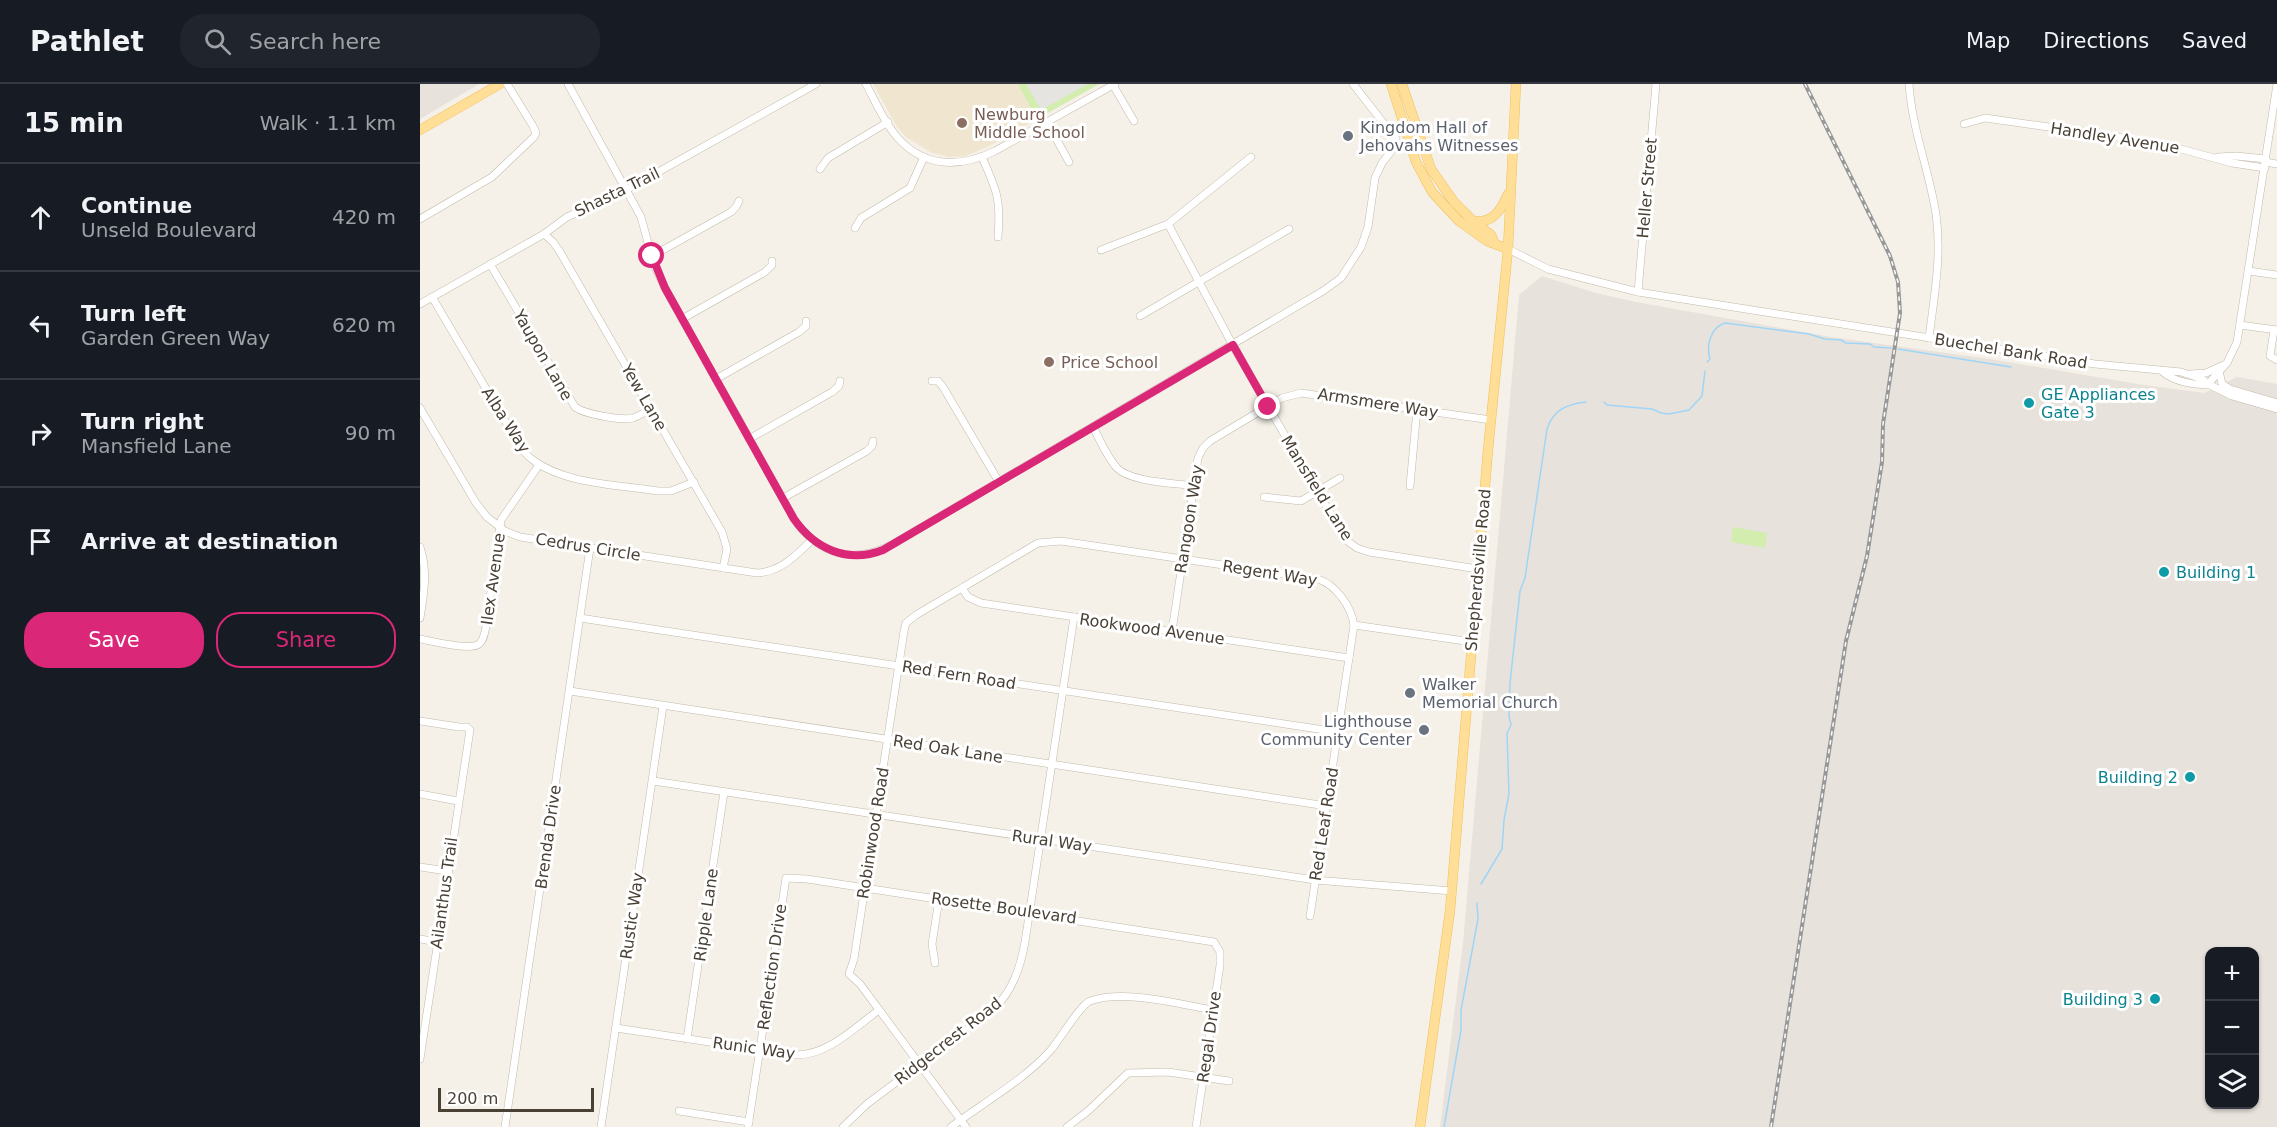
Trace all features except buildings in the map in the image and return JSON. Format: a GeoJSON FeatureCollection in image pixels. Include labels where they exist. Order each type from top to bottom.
{"type":"FeatureCollection","features":[{"type":"Feature","properties":{"kind":"main road"},"geometry":{"type":"LineString","coordinates":[[420,130],[500,84]]}},
{"type":"Feature","properties":{"kind":"main road"},"geometry":{"type":"LineString","coordinates":[[1391,84],[1416,162],[1432,192],[1459,221],[1487,241],[1508,249]]}},
{"type":"Feature","properties":{"kind":"main road"},"geometry":{"type":"LineString","coordinates":[[1402,84],[1431,168],[1443,189],[1473,221],[1491,235],[1494,242]]}},
{"type":"Feature","properties":{"kind":"main road","name":"Shepherdsville Road"},"geometry":{"type":"LineString","coordinates":[[1420,1127],[1441,987],[1452,891],[1478,569],[1508,249],[1516,84]]}},
{"type":"Feature","properties":{"kind":"main road"},"geometry":{"type":"LineString","coordinates":[[1473,221],[1487,220],[1496,215],[1512,183]]}},
{"type":"Feature","properties":{"kind":"street"},"geometry":{"type":"LineString","coordinates":[[420,219],[492,177],[535,135],[533,126],[507,84]]}},
{"type":"Feature","properties":{"kind":"street"},"geometry":{"type":"LineString","coordinates":[[568,84],[644,223],[658,274],[799,526],[812,540],[827,549],[844,554],[860,555],[877,552],[999,482],[1323,291],[1346,272],[1366,237],[1378,170],[1397,144],[1396,139],[1353,84]]}},
{"type":"Feature","properties":{"kind":"street","name":"Shasta Trail"},"geometry":{"type":"LineString","coordinates":[[420,304],[543,234],[576,212],[603,203],[816,84]]}},
{"type":"Feature","properties":{"kind":"street"},"geometry":{"type":"LineString","coordinates":[[866,84],[899,139],[924,157],[953,163],[964,163],[982,157],[1114,84],[1134,121]]}},
{"type":"Feature","properties":{"kind":"street","name":"Heller Street"},"geometry":{"type":"LineString","coordinates":[[1638,292],[1656,84]]}},
{"type":"Feature","properties":{"kind":"street"},"geometry":{"type":"LineString","coordinates":[[1910,84],[1915,130],[1932,196],[1938,237],[1929,338]]}},
{"type":"Feature","properties":{"kind":"street"},"geometry":{"type":"LineString","coordinates":[[2163,372],[2167,376],[2200,386],[2208,384],[2225,365],[2236,347],[2277,84]]}},
{"type":"Feature","properties":{"kind":"street","name":"Handley Avenue"},"geometry":{"type":"LineString","coordinates":[[1964,124],[1985,118],[2170,146],[2232,163],[2277,164]]}},
{"type":"Feature","properties":{"kind":"street"},"geometry":{"type":"LineString","coordinates":[[820,169],[828,158],[888,122]]}},
{"type":"Feature","properties":{"kind":"street"},"geometry":{"type":"LineString","coordinates":[[1047,122],[1069,162]]}},
{"type":"Feature","properties":{"kind":"street"},"geometry":{"type":"LineString","coordinates":[[855,228],[861,218],[907,191],[915,181],[924,157]]}},
{"type":"Feature","properties":{"kind":"street"},"geometry":{"type":"LineString","coordinates":[[982,157],[998,197],[1000,214],[998,237]]}},
{"type":"Feature","properties":{"kind":"street"},"geometry":{"type":"LineString","coordinates":[[1101,250],[1168,224],[1251,157]]}},
{"type":"Feature","properties":{"kind":"street"},"geometry":{"type":"LineString","coordinates":[[652,256],[731,212],[738,201]]}},
{"type":"Feature","properties":{"kind":"street","name":"Mansfield Lane"},"geometry":{"type":"LineString","coordinates":[[1168,224],[1233,345],[1344,537],[1357,548],[1478,569]]}},
{"type":"Feature","properties":{"kind":"street"},"geometry":{"type":"LineString","coordinates":[[1140,316],[1289,229]]}},
{"type":"Feature","properties":{"kind":"street","name":"Yew Lane"},"geometry":{"type":"LineString","coordinates":[[543,234],[560,252],[724,536],[727,549],[723,568]]}},
{"type":"Feature","properties":{"kind":"street","name":"Buechel Bank Road"},"geometry":{"type":"LineString","coordinates":[[1508,249],[1548,269],[1638,292],[2095,364],[2170,371],[2202,379],[2232,396],[2277,409]]}},
{"type":"Feature","properties":{"kind":"street"},"geometry":{"type":"LineString","coordinates":[[682,319],[765,272],[772,265],[772,261]]}},
{"type":"Feature","properties":{"kind":"street","name":"Yaupon Lane"},"geometry":{"type":"LineString","coordinates":[[490,264],[575,407],[586,413],[629,419],[651,409]]}},
{"type":"Feature","properties":{"kind":"street"},"geometry":{"type":"LineString","coordinates":[[2249,271],[2277,275]]}},
{"type":"Feature","properties":{"kind":"street","name":"Alba Way"},"geometry":{"type":"LineString","coordinates":[[432,297],[520,447],[539,465],[573,478],[658,491],[671,491],[694,482]]}},
{"type":"Feature","properties":{"kind":"street"},"geometry":{"type":"LineString","coordinates":[[716,379],[799,332],[806,326],[806,321]]}},
{"type":"Feature","properties":{"kind":"street"},"geometry":{"type":"LineString","coordinates":[[2240,326],[2275,330],[2270,356],[2277,360]]}},
{"type":"Feature","properties":{"kind":"street"},"geometry":{"type":"LineString","coordinates":[[2189,375],[2206,373],[2225,365]]}},
{"type":"Feature","properties":{"kind":"street"},"geometry":{"type":"LineString","coordinates":[[2219,371],[2222,384],[2230,389],[2277,403]]}},
{"type":"Feature","properties":{"kind":"street"},"geometry":{"type":"LineString","coordinates":[[932,381],[936,380],[943,387],[999,482]]}},
{"type":"Feature","properties":{"kind":"street"},"geometry":{"type":"LineString","coordinates":[[749,439],[832,392],[839,386],[840,381]]}},
{"type":"Feature","properties":{"kind":"street","name":"Armsmere Way"},"geometry":{"type":"LineString","coordinates":[[1268,407],[1290,395],[1301,393],[1491,420]]}},
{"type":"Feature","properties":{"kind":"street","name":"Rangoon Way"},"geometry":{"type":"LineString","coordinates":[[1172,631],[1198,458],[1203,447],[1210,441],[1268,407]]}},
{"type":"Feature","properties":{"kind":"street","name":"Cedrus Circle"},"geometry":{"type":"LineString","coordinates":[[420,408],[476,503],[501,527],[520,537],[757,573],[772,571],[794,557],[812,540]]}},
{"type":"Feature","properties":{"kind":"street"},"geometry":{"type":"LineString","coordinates":[[1410,486],[1417,409]]}},
{"type":"Feature","properties":{"kind":"street"},"geometry":{"type":"LineString","coordinates":[[1093,427],[1113,463],[1122,472],[1136,477],[1194,486]]}},
{"type":"Feature","properties":{"kind":"street"},"geometry":{"type":"LineString","coordinates":[[783,498],[867,452],[873,441]]}},
{"type":"Feature","properties":{"kind":"street","name":"Ilex Avenue"},"geometry":{"type":"LineString","coordinates":[[420,639],[468,646],[477,645],[482,640],[501,520],[539,465]]}},
{"type":"Feature","properties":{"kind":"street"},"geometry":{"type":"LineString","coordinates":[[1264,497],[1297,501],[1318,492],[1340,478]]}},
{"type":"Feature","properties":{"kind":"street","name":"Regent Way"},"geometry":{"type":"LineString","coordinates":[[1044,542],[1061,541],[1323,581],[1339,594],[1354,625]]}},
{"type":"Feature","properties":{"kind":"street","name":"Robinwood Road"},"geometry":{"type":"LineString","coordinates":[[966,1127],[860,984],[849,974],[854,959],[906,623],[962,588],[1044,542]]}},
{"type":"Feature","properties":{"kind":"street"},"geometry":{"type":"LineString","coordinates":[[420,547],[425,581],[420,618]]}},
{"type":"Feature","properties":{"kind":"street","name":"Brenda Drive"},"geometry":{"type":"LineString","coordinates":[[505,1127],[590,548]]}},
{"type":"Feature","properties":{"kind":"street","name":"Rookwood Avenue"},"geometry":{"type":"LineString","coordinates":[[962,588],[968,597],[981,603],[1349,658]]}},
{"type":"Feature","properties":{"kind":"street","name":"Ridgecrest Road"},"geometry":{"type":"LineString","coordinates":[[843,1127],[867,1104],[993,1010],[1006,996],[1020,968],[1074,617]]}},
{"type":"Feature","properties":{"kind":"street","name":"Red Fern Road"},"geometry":{"type":"LineString","coordinates":[[580,618],[1338,732]]}},
{"type":"Feature","properties":{"kind":"street"},"geometry":{"type":"LineString","coordinates":[[1354,625],[1472,642]]}},
{"type":"Feature","properties":{"kind":"street","name":"Red Leaf Road"},"geometry":{"type":"LineString","coordinates":[[1310,916],[1354,625]]}},
{"type":"Feature","properties":{"kind":"street","name":"Red Oak Lane"},"geometry":{"type":"LineString","coordinates":[[570,692],[1327,806]]}},
{"type":"Feature","properties":{"kind":"street","name":"Rustic Way"},"geometry":{"type":"LineString","coordinates":[[601,1127],[663,706]]}},
{"type":"Feature","properties":{"kind":"street","name":"Ailanthus Trail"},"geometry":{"type":"LineString","coordinates":[[420,721],[469,728],[437,942],[423,1012],[420,1059]]}},
{"type":"Feature","properties":{"kind":"street","name":"Rural Way"},"geometry":{"type":"LineString","coordinates":[[653,781],[1315,880],[1452,891]]}},
{"type":"Feature","properties":{"kind":"street","name":"Ripple Lane"},"geometry":{"type":"LineString","coordinates":[[687,1039],[724,792]]}},
{"type":"Feature","properties":{"kind":"street"},"geometry":{"type":"LineString","coordinates":[[420,794],[458,801]]}},
{"type":"Feature","properties":{"kind":"street"},"geometry":{"type":"LineString","coordinates":[[420,867],[447,872]]}},
{"type":"Feature","properties":{"kind":"street","name":"Rosette Boulevard"},"geometry":{"type":"LineString","coordinates":[[786,878],[939,898],[1201,938],[1214,942],[1218,946]]}},
{"type":"Feature","properties":{"kind":"street","name":"Reflection Drive"},"geometry":{"type":"LineString","coordinates":[[749,1124],[786,878]]}},
{"type":"Feature","properties":{"kind":"street"},"geometry":{"type":"LineString","coordinates":[[935,963],[932,944],[939,898]]}},
{"type":"Feature","properties":{"kind":"street"},"geometry":{"type":"LineString","coordinates":[[420,939],[437,942]]}},
{"type":"Feature","properties":{"kind":"street","name":"Regal Drive"},"geometry":{"type":"LineString","coordinates":[[1196,1127],[1220,965],[1218,946]]}},
{"type":"Feature","properties":{"kind":"street"},"geometry":{"type":"LineString","coordinates":[[951,1127],[1041,1059],[1089,1002],[1123,997],[1214,1010]]}},
{"type":"Feature","properties":{"kind":"street","name":"Runic Way"},"geometry":{"type":"LineString","coordinates":[[616,1028],[800,1055],[817,1052],[879,1010]]}},
{"type":"Feature","properties":{"kind":"street"},"geometry":{"type":"LineString","coordinates":[[1067,1127],[1088,1111],[1128,1073],[1168,1072],[1229,1081]]}},
{"type":"Feature","properties":{"kind":"street"},"geometry":{"type":"LineString","coordinates":[[679,1111],[749,1124]]}},
{"type":"Feature","properties":{"kind":"shaded area"},"geometry":{"type":"Polygon","coordinates":[[[420,84],[479,84],[420,119],[420,84]]]}},
{"type":"Feature","properties":{"kind":"shaded area","name":"Newburg Middle School"},"geometry":{"type":"Polygon","coordinates":[[[873,84],[1099,84],[987,147],[966,156],[949,157],[932,153],[906,137],[897,127],[873,84]]]}},
{"type":"Feature","properties":{"kind":"shaded area"},"geometry":{"type":"Polygon","coordinates":[[[1026,84],[1088,84],[1041,110],[1026,84]]]}},
{"type":"Feature","properties":{"kind":"shaded area"},"geometry":{"type":"Polygon","coordinates":[[[1542,276],[1596,293],[1636,302],[1831,337],[1990,359],[2144,385],[2204,393],[2237,377],[2277,384],[2277,1127],[1440,1127],[1463,943],[1519,295],[1542,276]]]}},
{"type":"Feature","properties":{"kind":"green space"},"geometry":{"type":"Polygon","coordinates":[[[1018,84],[1099,84],[1037,119],[1018,84]]]}},
{"type":"Feature","properties":{"kind":"green space"},"geometry":{"type":"Polygon","coordinates":[[[1733,527],[1767,533],[1765,548],[1731,542],[1733,527]]]}},
{"type":"Feature","properties":{"kind":"waterway"},"geometry":{"type":"LineString","coordinates":[[1707,362],[1710,359],[1710,338],[1716,329],[1725,323],[1891,348]]}},
{"type":"Feature","properties":{"kind":"waterway"},"geometry":{"type":"LineString","coordinates":[[1898,349],[2011,367]]}},
{"type":"Feature","properties":{"kind":"waterway"},"geometry":{"type":"LineString","coordinates":[[1604,402],[1607,405],[1652,409],[1669,414],[1689,410],[1702,396],[1705,371]]}},
{"type":"Feature","properties":{"kind":"waterway"},"geometry":{"type":"LineString","coordinates":[[1481,884],[1502,849],[1509,794],[1507,733],[1511,725],[1510,683],[1520,591],[1525,578],[1547,429],[1553,417],[1562,409],[1586,402]]}},
{"type":"Feature","properties":{"kind":"waterway"},"geometry":{"type":"LineString","coordinates":[[1444,1127],[1461,1030],[1461,1010],[1478,919],[1477,903]]}},
{"type":"Feature","properties":{"kind":"railway"},"geometry":{"type":"LineString","coordinates":[[1771,1127],[1846,641],[1867,556],[1882,462],[1883,424],[1900,313],[1898,282],[1890,256],[1805,84]]}},
{"type":"Feature","properties":{"kind":"place","name":"Newburg Middle School"},"geometry":{"type":"Point","coordinates":[962,123]}},
{"type":"Feature","properties":{"kind":"place","name":"Kingdom Hall of Jehovahs Witnesses"},"geometry":{"type":"Point","coordinates":[1348,136]}},
{"type":"Feature","properties":{"kind":"place","name":"Price School"},"geometry":{"type":"Point","coordinates":[1049,362]}},
{"type":"Feature","properties":{"kind":"place","name":"GE Appliances Gate 3"},"geometry":{"type":"Point","coordinates":[2029,403]}},
{"type":"Feature","properties":{"kind":"place","name":"Building 1"},"geometry":{"type":"Point","coordinates":[2164,572]}},
{"type":"Feature","properties":{"kind":"place","name":"Walker Memorial Church"},"geometry":{"type":"Point","coordinates":[1410,693]}},
{"type":"Feature","properties":{"kind":"place","name":"Lighthouse Community Center"},"geometry":{"type":"Point","coordinates":[1424,730]}},
{"type":"Feature","properties":{"kind":"place","name":"Building 2"},"geometry":{"type":"Point","coordinates":[2190,777]}},
{"type":"Feature","properties":{"kind":"place","name":"Building 3"},"geometry":{"type":"Point","coordinates":[2155,999]}},
{"type":"Feature","properties":{"kind":"route"},"geometry":{"type":"LineString","coordinates":[[652,256],[665,288],[794,519],[804,533],[818,545],[836,553],[860,555],[883,550],[1233,345],[1268,407]]}}]}
